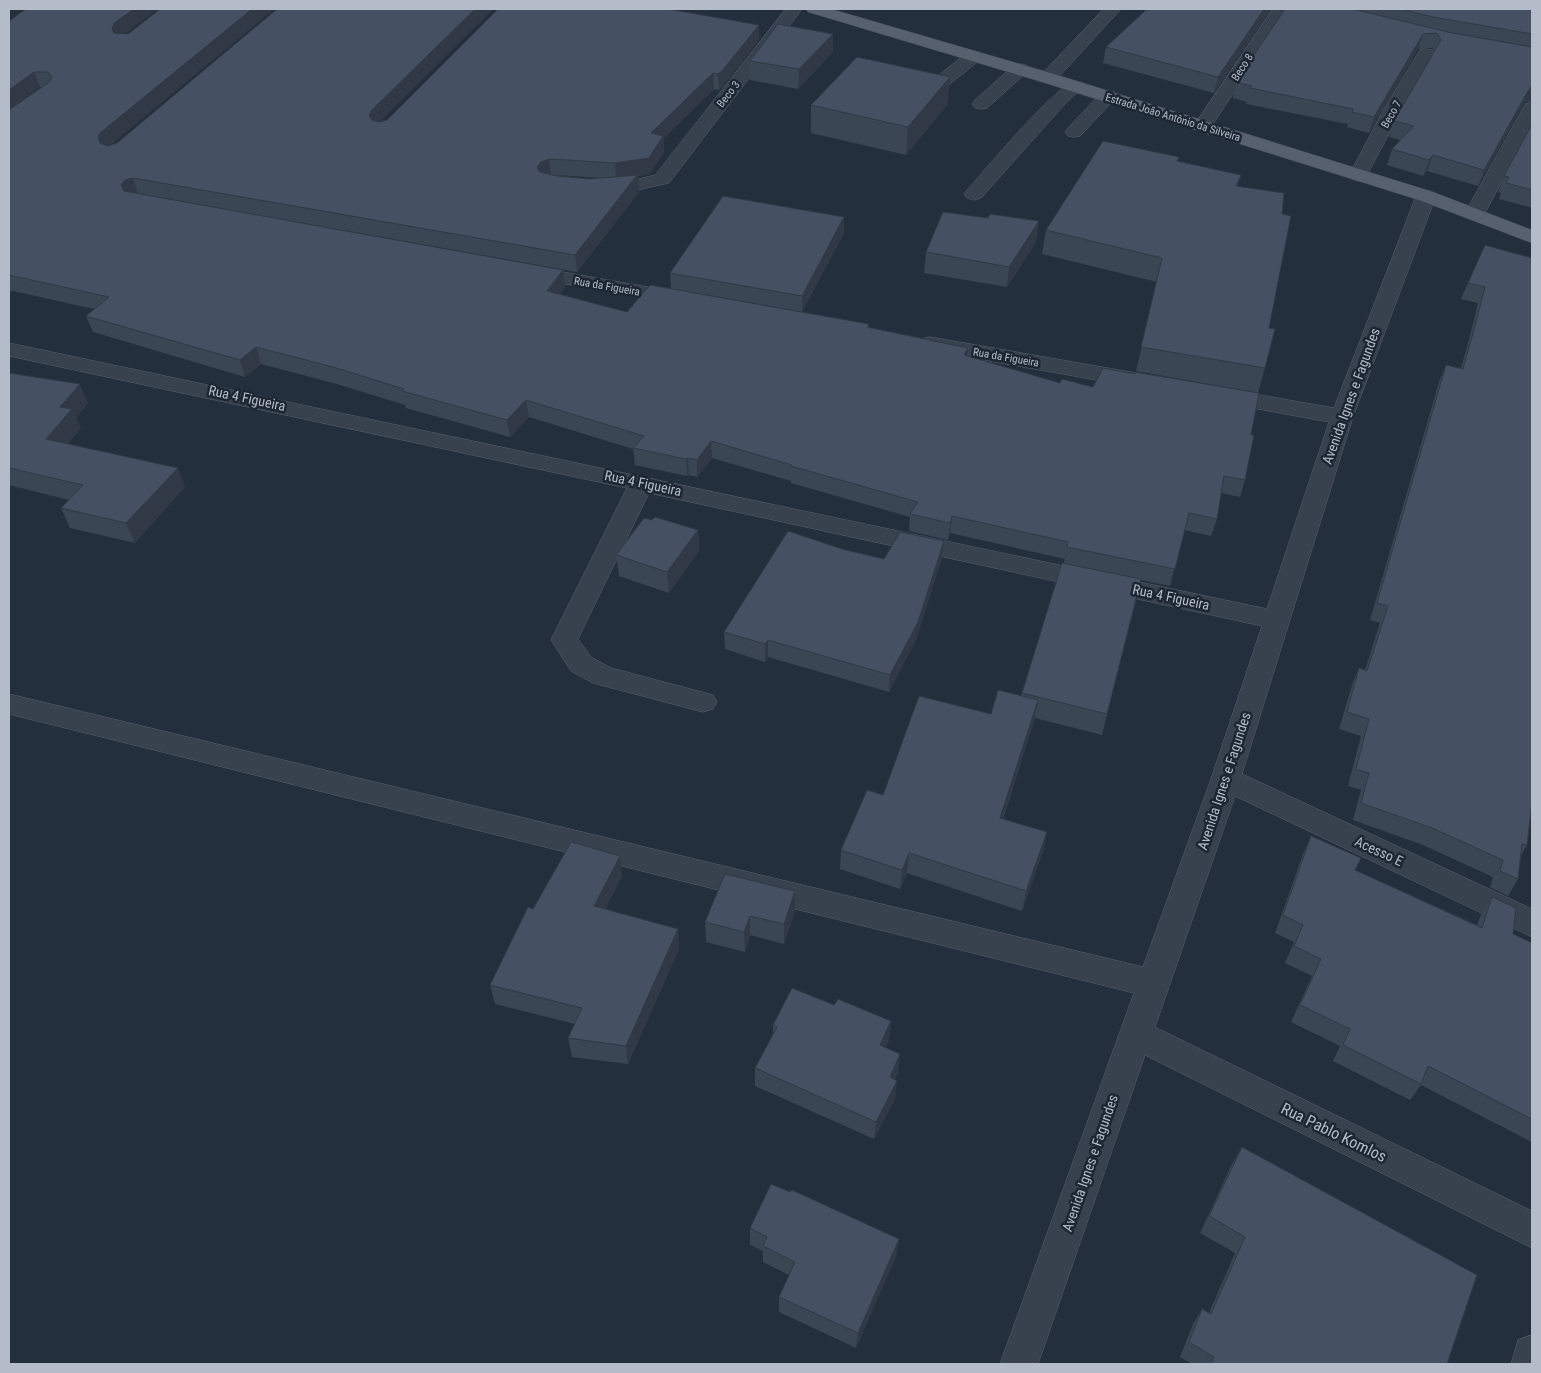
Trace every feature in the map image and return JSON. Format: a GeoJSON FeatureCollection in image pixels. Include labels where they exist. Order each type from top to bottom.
{"type":"FeatureCollection","features":[{"type":"Feature","properties":{"kind":"main road","name":"Estrada João Antônio da Silveira"},"geometry":{"type":"LineString","coordinates":[[814,9],[1020,69],[1426,196],[1475,213],[1531,237]]}},
{"type":"Feature","properties":{"kind":"street","name":"Beco 3"},"geometry":{"type":"LineString","coordinates":[[581,186],[610,189],[642,185],[662,180],[794,9]]}},
{"type":"Feature","properties":{"kind":"street"},"geometry":{"type":"LineString","coordinates":[[1048,78],[1113,9]]}},
{"type":"Feature","properties":{"kind":"street","name":"Beco 8"},"geometry":{"type":"LineString","coordinates":[[1203,126],[1281,9]]}},
{"type":"Feature","properties":{"kind":"street","name":"Beco 7"},"geometry":{"type":"LineString","coordinates":[[1358,175],[1427,44]]}},
{"type":"Feature","properties":{"kind":"street"},"geometry":{"type":"LineString","coordinates":[[931,90],[974,56]]}},
{"type":"Feature","properties":{"kind":"street"},"geometry":{"type":"LineString","coordinates":[[981,104],[1020,69]]}},
{"type":"Feature","properties":{"kind":"street"},"geometry":{"type":"LineString","coordinates":[[974,194],[1058,101],[1075,86]]}},
{"type":"Feature","properties":{"kind":"street"},"geometry":{"type":"LineString","coordinates":[[1074,132],[1108,96]]}},
{"type":"Feature","properties":{"kind":"street"},"geometry":{"type":"LineString","coordinates":[[1475,213],[1532,108]]}},
{"type":"Feature","properties":{"kind":"street","name":"Avenida Ignes e Fagundes"},"geometry":{"type":"LineString","coordinates":[[1019,1364],[1226,779],[1342,417],[1426,196]]}},
{"type":"Feature","properties":{"kind":"street","name":"Rua da Figueira"},"geometry":{"type":"LineString","coordinates":[[510,269],[696,302]]}},
{"type":"Feature","properties":{"kind":"street","name":"Rua da Figueira"},"geometry":{"type":"LineString","coordinates":[[911,340],[1156,384]]}},
{"type":"Feature","properties":{"kind":"street","name":"Rua 4 Figueira"},"geometry":{"type":"LineString","coordinates":[[9,349],[1276,620]]}},
{"type":"Feature","properties":{"kind":"street"},"geometry":{"type":"LineString","coordinates":[[1205,393],[1342,417]]}},
{"type":"Feature","properties":{"kind":"street"},"geometry":{"type":"LineString","coordinates":[[642,483],[564,640],[581,664],[603,676],[703,702]]}},
{"type":"Feature","properties":{"kind":"street"},"geometry":{"type":"LineString","coordinates":[[9,704],[1154,984]]}},
{"type":"Feature","properties":{"kind":"street","name":"Acesso E"},"geometry":{"type":"LineString","coordinates":[[1226,779],[1532,924]]}},
{"type":"Feature","properties":{"kind":"street","name":"Rua Pablo Komlos"},"geometry":{"type":"LineString","coordinates":[[1136,1034],[1532,1230]]}},
{"type":"Feature","properties":{"kind":"street"},"geometry":{"type":"LineString","coordinates":[[1530,1364],[1532,1354]]}},
{"type":"Feature","properties":{"kind":"building"},"geometry":{"type":"Polygon","coordinates":[[[26,9],[134,9],[114,23],[112,29],[114,33],[128,34],[160,9],[252,9],[100,133],[98,137],[100,143],[108,146],[117,143],[277,9],[475,9],[372,110],[369,115],[372,120],[379,122],[387,120],[498,9],[668,9],[759,25],[722,71],[718,74],[713,73],[651,133],[663,136],[649,158],[615,163],[549,159],[541,162],[537,167],[540,172],[557,176],[589,179],[637,175],[575,255],[133,178],[125,180],[121,185],[124,191],[563,270],[547,291],[627,312],[650,285],[869,324],[867,327],[968,348],[964,355],[1060,383],[1062,379],[1093,387],[1103,368],[1259,393],[1251,435],[1254,435],[1245,480],[1224,476],[1217,519],[1189,513],[1175,569],[1067,547],[1068,542],[952,516],[950,523],[910,514],[918,502],[711,441],[697,460],[686,459],[633,448],[644,436],[526,400],[507,420],[402,391],[404,389],[333,367],[256,347],[240,360],[86,316],[109,297],[9,275],[9,110],[48,83],[52,77],[48,72],[34,72],[9,90],[9,21],[26,9]]]}},
{"type":"Feature","properties":{"kind":"building"},"geometry":{"type":"Polygon","coordinates":[[[1147,9],[1264,9],[1218,77],[1106,47],[1147,9]]]}},
{"type":"Feature","properties":{"kind":"building"},"geometry":{"type":"Polygon","coordinates":[[[1285,9],[1353,9],[1452,33],[1532,47],[1532,86],[1484,170],[1433,155],[1429,160],[1392,149],[1414,126],[1394,121],[1441,40],[1437,33],[1423,34],[1374,117],[1352,112],[1353,109],[1250,88],[1252,86],[1236,82],[1285,9]]]}},
{"type":"Feature","properties":{"kind":"building"},"geometry":{"type":"Polygon","coordinates":[[[1401,9],[1532,9],[1532,34],[1433,17],[1401,9]]]}},
{"type":"Feature","properties":{"kind":"building"},"geometry":{"type":"Polygon","coordinates":[[[778,24],[833,34],[799,69],[750,61],[778,24]]]}},
{"type":"Feature","properties":{"kind":"building"},"geometry":{"type":"Polygon","coordinates":[[[857,57],[950,77],[908,127],[811,105],[857,57]]]}},
{"type":"Feature","properties":{"kind":"building"},"geometry":{"type":"Polygon","coordinates":[[[1532,124],[1532,190],[1506,183],[1509,177],[1504,176],[1532,124]]]}},
{"type":"Feature","properties":{"kind":"building"},"geometry":{"type":"Polygon","coordinates":[[[1103,141],[1179,157],[1177,161],[1241,175],[1236,186],[1284,193],[1282,214],[1291,216],[1269,328],[1275,329],[1265,368],[1141,347],[1162,258],[1046,230],[1103,141]]]}},
{"type":"Feature","properties":{"kind":"building"},"geometry":{"type":"Polygon","coordinates":[[[723,196],[844,217],[802,296],[670,273],[723,196]]]}},
{"type":"Feature","properties":{"kind":"building"},"geometry":{"type":"Polygon","coordinates":[[[943,212],[988,218],[990,214],[1039,221],[1009,267],[926,252],[943,212]]]}},
{"type":"Feature","properties":{"kind":"building"},"geometry":{"type":"Polygon","coordinates":[[[1485,245],[1532,258],[1532,802],[1527,845],[1522,844],[1518,879],[1500,871],[1503,860],[1432,828],[1361,803],[1369,773],[1356,769],[1369,719],[1347,712],[1359,668],[1367,671],[1388,606],[1377,603],[1446,365],[1463,369],[1485,287],[1468,283],[1485,245]]]}},
{"type":"Feature","properties":{"kind":"building"},"geometry":{"type":"Polygon","coordinates":[[[9,373],[80,384],[60,407],[72,409],[46,439],[178,468],[126,523],[61,508],[83,485],[9,468],[9,373]]]}},
{"type":"Feature","properties":{"kind":"building"},"geometry":{"type":"Polygon","coordinates":[[[655,517],[698,530],[667,572],[616,555],[644,518],[652,520],[655,517]]]}},
{"type":"Feature","properties":{"kind":"building"},"geometry":{"type":"Polygon","coordinates":[[[788,531],[842,549],[884,559],[900,532],[944,541],[918,622],[890,675],[768,640],[765,644],[724,632],[788,531]]]}},
{"type":"Feature","properties":{"kind":"building"},"geometry":{"type":"Polygon","coordinates":[[[1062,563],[1141,579],[1107,714],[1022,693],[1062,563]]]}},
{"type":"Feature","properties":{"kind":"building"},"geometry":{"type":"Polygon","coordinates":[[[998,690],[1038,700],[1000,818],[1047,832],[1026,891],[909,853],[902,870],[841,850],[867,790],[883,795],[919,696],[991,714],[998,690]]]}},
{"type":"Feature","properties":{"kind":"building"},"geometry":{"type":"Polygon","coordinates":[[[1311,836],[1361,858],[1355,870],[1482,928],[1492,897],[1516,908],[1513,934],[1532,943],[1532,1119],[1428,1066],[1421,1084],[1343,1045],[1350,1029],[1300,1005],[1321,959],[1294,946],[1303,925],[1283,915],[1311,836]]]}},
{"type":"Feature","properties":{"kind":"building"},"geometry":{"type":"Polygon","coordinates":[[[571,842],[620,856],[594,906],[678,929],[626,1046],[568,1038],[582,1008],[490,985],[528,907],[533,909],[571,842]]]}},
{"type":"Feature","properties":{"kind":"building"},"geometry":{"type":"Polygon","coordinates":[[[725,874],[795,891],[784,924],[750,916],[744,932],[705,922],[725,874]]]}},
{"type":"Feature","properties":{"kind":"building"},"geometry":{"type":"Polygon","coordinates":[[[792,988],[834,1005],[838,999],[891,1021],[880,1045],[900,1054],[890,1077],[897,1081],[876,1122],[755,1068],[777,1027],[773,1025],[792,988]]]}},
{"type":"Feature","properties":{"kind":"building"},"geometry":{"type":"Polygon","coordinates":[[[1242,1147],[1477,1275],[1447,1364],[1211,1364],[1214,1357],[1189,1342],[1202,1309],[1211,1314],[1245,1237],[1209,1216],[1242,1147]]]}},
{"type":"Feature","properties":{"kind":"building"},"geometry":{"type":"Polygon","coordinates":[[[771,1184],[790,1192],[792,1190],[899,1239],[858,1333],[779,1297],[795,1262],[763,1246],[767,1237],[750,1228],[771,1184]]]}}]}
